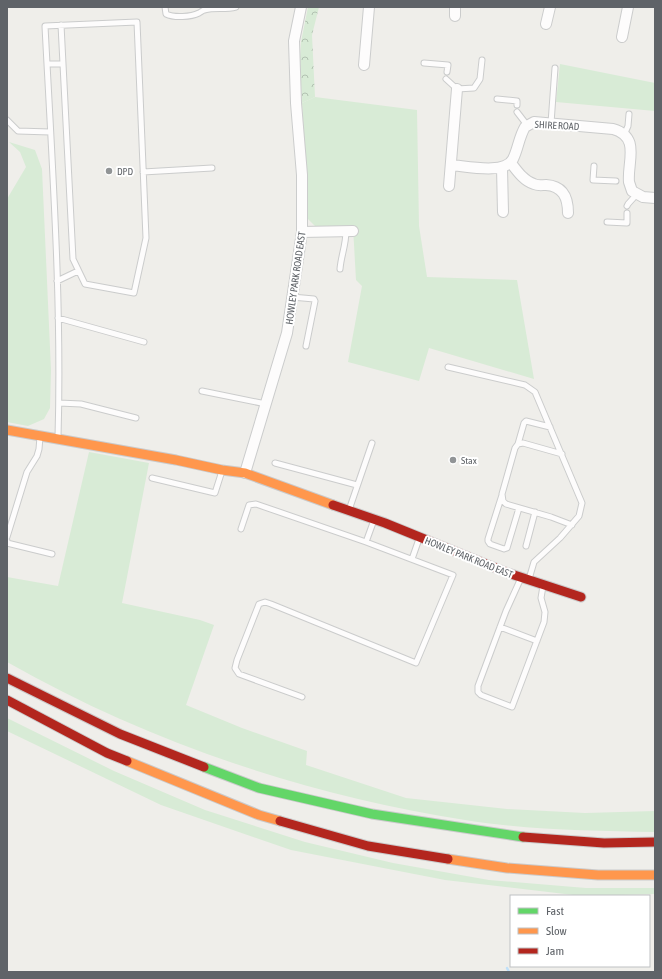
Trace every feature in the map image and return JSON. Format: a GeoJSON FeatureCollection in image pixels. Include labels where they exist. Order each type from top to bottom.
{"type":"FeatureCollection","features":[{"type":"Feature","properties":{"kind":"main road","name":"HOWLEY PARK ROAD EAST"},"geometry":{"type":"LineString","coordinates":[[7,430],[245,473],[374,520],[525,579],[581,597]]}},
{"type":"Feature","properties":{"kind":"main road"},"geometry":{"type":"LineString","coordinates":[[7,678],[120,734],[259,788],[372,814],[510,836],[604,843],[655,842]]}},
{"type":"Feature","properties":{"kind":"main road"},"geometry":{"type":"LineString","coordinates":[[7,700],[108,753],[259,815],[368,846],[507,868],[598,875],[655,876]]}},
{"type":"Feature","properties":{"kind":"street","name":"HOWLEY PARK ROAD EAST"},"geometry":{"type":"LineString","coordinates":[[245,473],[287,333],[302,232],[302,175],[296,103],[294,41],[301,7]]}},
{"type":"Feature","properties":{"kind":"street"},"geometry":{"type":"LineString","coordinates":[[364,65],[368,7]]}},
{"type":"Feature","properties":{"kind":"street"},"geometry":{"type":"LineString","coordinates":[[546,24],[550,7]]}},
{"type":"Feature","properties":{"kind":"street"},"geometry":{"type":"LineString","coordinates":[[622,37],[628,7]]}},
{"type":"Feature","properties":{"kind":"street"},"geometry":{"type":"LineString","coordinates":[[449,186],[458,88]]}},
{"type":"Feature","properties":{"kind":"street","name":"SHIRE ROAD"},"geometry":{"type":"LineString","coordinates":[[506,166],[523,130],[527,125],[534,122],[620,131],[624,135]]}},
{"type":"Feature","properties":{"kind":"street"},"geometry":{"type":"LineString","coordinates":[[624,135],[630,145],[627,179],[632,191],[643,197],[654,198]]}},
{"type":"Feature","properties":{"kind":"street"},"geometry":{"type":"LineString","coordinates":[[450,165],[490,168],[506,166],[534,184],[552,185],[558,188],[563,192],[567,199],[568,213]]}},
{"type":"Feature","properties":{"kind":"street"},"geometry":{"type":"LineString","coordinates":[[503,212],[506,166]]}},
{"type":"Feature","properties":{"kind":"street"},"geometry":{"type":"LineString","coordinates":[[302,232],[350,231]]}},
{"type":"Feature","properties":{"kind":"lane"},"geometry":{"type":"LineString","coordinates":[[165,7],[166,14],[176,16],[195,14],[204,10],[230,9],[236,7]]}},
{"type":"Feature","properties":{"kind":"lane"},"geometry":{"type":"LineString","coordinates":[[58,438],[59,402],[57,281],[45,26],[61,25],[137,22],[146,238],[134,293],[85,284],[72,259],[61,25]]}},
{"type":"Feature","properties":{"kind":"lane"},"geometry":{"type":"LineString","coordinates":[[446,79],[458,88],[474,88],[480,80],[482,60]]}},
{"type":"Feature","properties":{"kind":"lane"},"geometry":{"type":"LineString","coordinates":[[424,63],[448,65],[447,72]]}},
{"type":"Feature","properties":{"kind":"lane"},"geometry":{"type":"LineString","coordinates":[[47,64],[62,64]]}},
{"type":"Feature","properties":{"kind":"lane"},"geometry":{"type":"LineString","coordinates":[[551,124],[555,68]]}},
{"type":"Feature","properties":{"kind":"lane"},"geometry":{"type":"LineString","coordinates":[[497,99],[517,101],[517,105]]}},
{"type":"Feature","properties":{"kind":"lane"},"geometry":{"type":"LineString","coordinates":[[516,112],[527,125]]}},
{"type":"Feature","properties":{"kind":"lane"},"geometry":{"type":"LineString","coordinates":[[624,135],[628,126],[629,114]]}},
{"type":"Feature","properties":{"kind":"lane"},"geometry":{"type":"LineString","coordinates":[[7,120],[18,131],[50,132]]}},
{"type":"Feature","properties":{"kind":"lane"},"geometry":{"type":"LineString","coordinates":[[594,166],[593,180],[616,181]]}},
{"type":"Feature","properties":{"kind":"lane"},"geometry":{"type":"LineString","coordinates":[[144,172],[212,168]]}},
{"type":"Feature","properties":{"kind":"lane"},"geometry":{"type":"LineString","coordinates":[[627,206],[637,194]]}},
{"type":"Feature","properties":{"kind":"lane"},"geometry":{"type":"LineString","coordinates":[[607,222],[627,223],[627,213]]}},
{"type":"Feature","properties":{"kind":"lane"},"geometry":{"type":"LineString","coordinates":[[340,269],[350,231]]}},
{"type":"Feature","properties":{"kind":"lane"},"geometry":{"type":"LineString","coordinates":[[57,281],[78,271]]}},
{"type":"Feature","properties":{"kind":"lane"},"geometry":{"type":"LineString","coordinates":[[292,297],[314,299],[315,301],[306,346]]}},
{"type":"Feature","properties":{"kind":"lane"},"geometry":{"type":"LineString","coordinates":[[58,318],[144,342]]}},
{"type":"Feature","properties":{"kind":"lane"},"geometry":{"type":"LineString","coordinates":[[448,367],[525,385],[535,392],[582,503],[579,516],[560,538],[534,562],[525,579],[500,627],[478,686],[478,692],[481,695],[512,707],[546,616],[542,598],[543,585]]}},
{"type":"Feature","properties":{"kind":"lane"},"geometry":{"type":"LineString","coordinates":[[202,391],[266,404]]}},
{"type":"Feature","properties":{"kind":"lane"},"geometry":{"type":"LineString","coordinates":[[59,402],[81,404],[136,418]]}},
{"type":"Feature","properties":{"kind":"lane"},"geometry":{"type":"LineString","coordinates":[[520,508],[507,548],[504,549],[490,544],[488,542],[488,538],[524,423],[526,421],[550,427]]}},
{"type":"Feature","properties":{"kind":"lane"},"geometry":{"type":"LineString","coordinates":[[7,537],[27,472],[37,456],[40,436]]}},
{"type":"Feature","properties":{"kind":"lane"},"geometry":{"type":"LineString","coordinates":[[348,511],[372,443]]}},
{"type":"Feature","properties":{"kind":"lane"},"geometry":{"type":"LineString","coordinates":[[518,444],[523,443],[562,454]]}},
{"type":"Feature","properties":{"kind":"lane"},"geometry":{"type":"LineString","coordinates":[[275,463],[357,485]]}},
{"type":"Feature","properties":{"kind":"lane"},"geometry":{"type":"LineString","coordinates":[[152,478],[215,493],[222,470]]}},
{"type":"Feature","properties":{"kind":"lane"},"geometry":{"type":"LineString","coordinates":[[502,494],[503,500],[506,504],[572,525]]}},
{"type":"Feature","properties":{"kind":"lane"},"geometry":{"type":"LineString","coordinates":[[241,529],[249,505],[256,504],[366,542],[453,575],[416,663],[271,604],[265,602],[259,604],[235,668],[239,674],[302,697]]}},
{"type":"Feature","properties":{"kind":"lane"},"geometry":{"type":"LineString","coordinates":[[526,546],[535,512]]}},
{"type":"Feature","properties":{"kind":"lane"},"geometry":{"type":"LineString","coordinates":[[366,542],[374,520]]}},
{"type":"Feature","properties":{"kind":"lane"},"geometry":{"type":"LineString","coordinates":[[412,559],[420,538]]}},
{"type":"Feature","properties":{"kind":"lane"},"geometry":{"type":"LineString","coordinates":[[7,541],[8,543],[52,554]]}},
{"type":"Feature","properties":{"kind":"lane"},"geometry":{"type":"LineString","coordinates":[[500,627],[537,641]]}},
{"type":"Feature","properties":{"kind":"green space"},"geometry":{"type":"Polygon","coordinates":[[[308,7],[319,7],[312,35],[315,97],[302,103],[300,59],[301,42],[308,7]]]}},
{"type":"Feature","properties":{"kind":"green space"},"geometry":{"type":"Polygon","coordinates":[[[560,64],[655,83],[655,111],[556,102],[560,64]]]}},
{"type":"Feature","properties":{"kind":"green space"},"geometry":{"type":"Polygon","coordinates":[[[315,97],[417,110],[419,226],[427,277],[517,280],[534,379],[429,348],[419,381],[348,362],[362,286],[356,280],[353,227],[316,227],[305,216],[307,182],[302,103],[315,97]]]}},
{"type":"Feature","properties":{"kind":"green space"},"geometry":{"type":"Polygon","coordinates":[[[9,142],[35,150],[42,169],[51,370],[50,408],[44,419],[28,426],[7,422],[7,199],[26,167],[20,152],[9,142]]]}},
{"type":"Feature","properties":{"kind":"green space"},"geometry":{"type":"Polygon","coordinates":[[[89,452],[149,463],[122,603],[200,620],[214,625],[186,705],[242,728],[307,751],[306,765],[406,798],[507,809],[585,813],[655,811],[655,832],[512,826],[465,820],[345,796],[229,762],[172,741],[61,691],[7,662],[7,577],[58,586],[89,452]]]}},
{"type":"Feature","properties":{"kind":"green space"},"geometry":{"type":"Polygon","coordinates":[[[7,718],[114,771],[205,810],[305,842],[393,863],[489,880],[586,888],[655,888],[655,894],[573,895],[445,880],[291,850],[161,805],[7,731],[7,718]]]}},
{"type":"Feature","properties":{"kind":"waterway"},"geometry":{"type":"LineString","coordinates":[[507,968],[509,972]]}},
{"type":"Feature","properties":{"kind":"traffic: fast"},"geometry":{"type":"LineString","coordinates":[[204,767],[259,788],[372,814],[523,837]]}},
{"type":"Feature","properties":{"kind":"traffic: slow"},"geometry":{"type":"LineString","coordinates":[[7,430],[245,473],[333,505]]}},
{"type":"Feature","properties":{"kind":"traffic: slow"},"geometry":{"type":"LineString","coordinates":[[127,761],[259,815],[280,821]]}},
{"type":"Feature","properties":{"kind":"traffic: slow"},"geometry":{"type":"LineString","coordinates":[[448,859],[507,868],[598,875],[655,875]]}},
{"type":"Feature","properties":{"kind":"traffic: jam"},"geometry":{"type":"LineString","coordinates":[[333,505],[385,523],[508,573],[581,597]]}},
{"type":"Feature","properties":{"kind":"traffic: jam"},"geometry":{"type":"LineString","coordinates":[[7,678],[120,734],[204,767]]}},
{"type":"Feature","properties":{"kind":"traffic: jam"},"geometry":{"type":"LineString","coordinates":[[7,700],[107,753],[127,761]]}},
{"type":"Feature","properties":{"kind":"traffic: jam"},"geometry":{"type":"LineString","coordinates":[[280,821],[368,846],[448,859]]}},
{"type":"Feature","properties":{"kind":"traffic: jam"},"geometry":{"type":"LineString","coordinates":[[523,837],[604,843],[655,842]]}},
{"type":"Feature","properties":{"kind":"place","name":"DPD"},"geometry":{"type":"Point","coordinates":[109,171]}},
{"type":"Feature","properties":{"kind":"place","name":"Stax"},"geometry":{"type":"Point","coordinates":[453,460]}}]}
